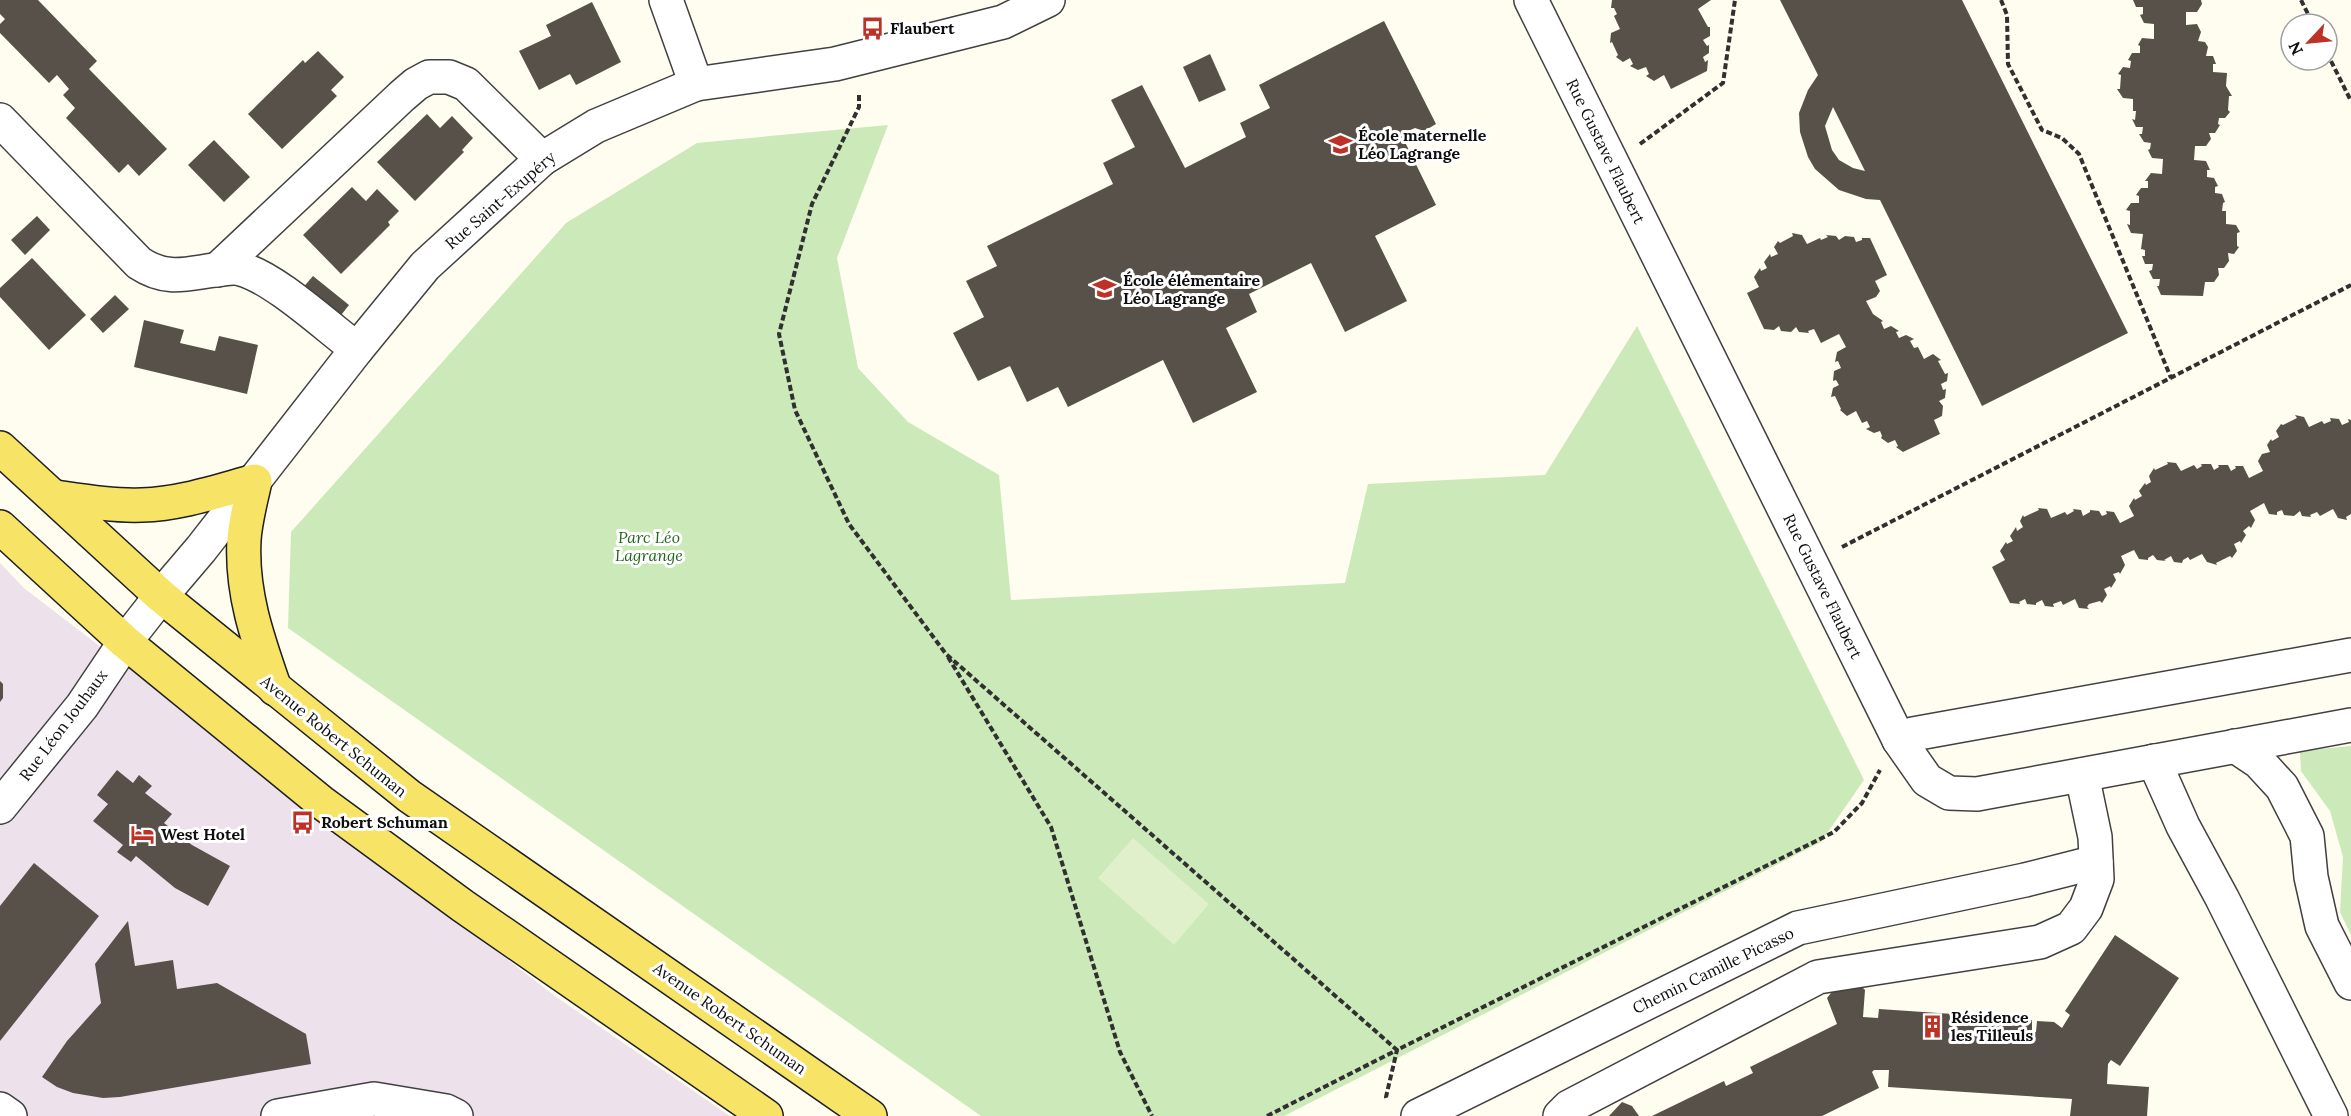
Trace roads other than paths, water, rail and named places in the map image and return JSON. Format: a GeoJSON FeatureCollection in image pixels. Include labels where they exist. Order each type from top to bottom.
{"type":"FeatureCollection","features":[{"type":"Feature","properties":{"kind":"main road","name":"Avenue Robert Schuman"},"geometry":{"type":"LineString","coordinates":[[0,448],[161,596],[409,796],[870,1116]]}},
{"type":"Feature","properties":{"kind":"main road"},"geometry":{"type":"LineString","coordinates":[[55,497],[103,504],[142,506],[180,501],[255,481],[244,539],[245,580],[253,626],[275,689]]}},
{"type":"Feature","properties":{"kind":"main road"},"geometry":{"type":"LineString","coordinates":[[0,527],[125,642],[321,802],[463,906],[766,1116]]}},
{"type":"Feature","properties":{"kind":"street"},"geometry":{"type":"LineString","coordinates":[[666,0],[696,84]]}},
{"type":"Feature","properties":{"kind":"street","name":"Rue Saint-Exupéry"},"geometry":{"type":"LineString","coordinates":[[161,596],[425,266],[542,159],[596,126],[696,84],[835,64],[1003,22],[1048,0]]}},
{"type":"Feature","properties":{"kind":"street","name":"Rue Gustave Flaubert"},"geometry":{"type":"LineString","coordinates":[[1531,0],[1899,740],[1926,780],[1949,793],[1977,794],[2351,725]]}},
{"type":"Feature","properties":{"kind":"street"},"geometry":{"type":"LineString","coordinates":[[217,270],[402,96],[429,77],[449,77],[466,84],[542,159]]}},
{"type":"Feature","properties":{"kind":"street"},"geometry":{"type":"LineString","coordinates":[[0,120],[145,267],[164,275],[189,275],[237,268],[253,273],[277,287],[357,350]]}},
{"type":"Feature","properties":{"kind":"street","name":"Rue Léon Jouhaux"},"geometry":{"type":"LineString","coordinates":[[0,807],[82,706],[125,642],[161,596]]}},
{"type":"Feature","properties":{"kind":"street"},"geometry":{"type":"LineString","coordinates":[[1899,740],[1914,734],[2351,655]]}},
{"type":"Feature","properties":{"kind":"street"},"geometry":{"type":"LineString","coordinates":[[2235,746],[2259,762],[2282,787],[2307,836],[2311,878],[2322,926],[2351,983]]}},
{"type":"Feature","properties":{"kind":"street"},"geometry":{"type":"LineString","coordinates":[[2154,761],[2183,825],[2331,1116]]}},
{"type":"Feature","properties":{"kind":"street"},"geometry":{"type":"LineString","coordinates":[[1560,1116],[1569,1107],[1818,978],[2040,942],[2070,928],[2086,908],[2097,879],[2095,837],[2082,774]]}},
{"type":"Feature","properties":{"kind":"street","name":"Chemin Camille Picasso"},"geometry":{"type":"LineString","coordinates":[[1405,1111],[1798,928],[2025,880],[2096,862]]}},
{"type":"Feature","properties":{"kind":"street"},"geometry":{"type":"LineString","coordinates":[[278,1116],[374,1099],[446,1111],[456,1116]]}},
{"type":"Feature","properties":{"kind":"street"},"geometry":{"type":"LineString","coordinates":[[0,1109],[10,1116]]}},
{"type":"Feature","properties":{"kind":"place","name":"Flaubert"},"geometry":{"type":"Point","coordinates":[872,28]}},
{"type":"Feature","properties":{"kind":"place","name":"École maternelle Léo Lagrange"},"geometry":{"type":"Point","coordinates":[1340,144]}},
{"type":"Feature","properties":{"kind":"place","name":"École élémentaire Léo Lagrange"},"geometry":{"type":"Point","coordinates":[1105,289]}},
{"type":"Feature","properties":{"kind":"place","name":"Robert Schuman"},"geometry":{"type":"Point","coordinates":[303,822]}},
{"type":"Feature","properties":{"kind":"place","name":"West Hotel"},"geometry":{"type":"Point","coordinates":[143,834]}},
{"type":"Feature","properties":{"kind":"place","name":"Résidence les Tilleuls"},"geometry":{"type":"Point","coordinates":[1933,1026]}},
{"type":"Feature","properties":{"kind":"park label","name":"Parc Léo Lagrange"},"geometry":{"type":"Point","coordinates":[649,546]}}]}
